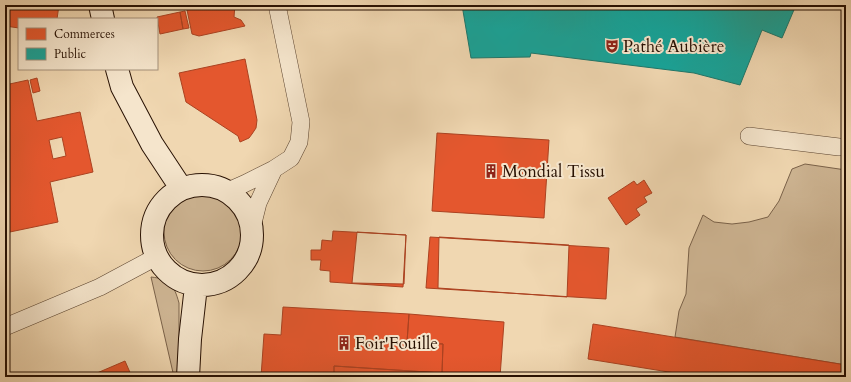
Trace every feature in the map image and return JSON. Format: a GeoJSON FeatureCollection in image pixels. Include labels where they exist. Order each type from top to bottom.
{"type":"FeatureCollection","features":[{"type":"Feature","properties":{"kind":"main road"},"geometry":{"type":"LineString","coordinates":[[100,5],[103,18]]}},
{"type":"Feature","properties":{"kind":"main road"},"geometry":{"type":"LineString","coordinates":[[117,70],[122,87],[152,144],[181,188]]}},
{"type":"Feature","properties":{"kind":"main road"},"geometry":{"type":"LineString","coordinates":[[205,184],[228,191],[244,206],[252,227],[250,251],[238,270],[219,283],[196,286],[180,281],[166,271],[156,257],[151,238],[154,218],[164,200],[181,188],[205,184]]}},
{"type":"Feature","properties":{"kind":"main road"},"geometry":{"type":"LineString","coordinates":[[188,377],[190,339],[196,286]]}},
{"type":"Feature","properties":{"kind":"street"},"geometry":{"type":"LineString","coordinates":[[228,191],[244,184],[291,158],[299,142],[301,122],[277,5]]}},
{"type":"Feature","properties":{"kind":"street"},"geometry":{"type":"LineString","coordinates":[[749,136],[846,147]]}},
{"type":"Feature","properties":{"kind":"street"},"geometry":{"type":"LineString","coordinates":[[252,227],[258,203],[274,168]]}},
{"type":"Feature","properties":{"kind":"street"},"geometry":{"type":"LineString","coordinates":[[5,327],[100,287],[156,257]]}},
{"type":"Feature","properties":{"kind":"shaded area"},"geometry":{"type":"Polygon","coordinates":[[[805,164],[846,170],[846,365],[675,337],[679,311],[686,294],[689,248],[703,215],[714,222],[732,224],[749,222],[768,217],[779,201],[792,169],[805,164]]]}},
{"type":"Feature","properties":{"kind":"shaded area"},"geometry":{"type":"Polygon","coordinates":[[[203,193],[218,196],[225,200],[235,210],[239,217],[242,232],[239,247],[235,254],[225,264],[218,268],[203,271],[188,268],[181,264],[171,254],[167,247],[164,232],[167,217],[171,210],[181,200],[188,196],[203,193]]]}},
{"type":"Feature","properties":{"kind":"shaded area"},"geometry":{"type":"Polygon","coordinates":[[[151,277],[167,281],[173,287],[179,303],[179,377],[174,377],[151,277]]]}},
{"type":"Feature","properties":{"kind":"building: Commerces"},"geometry":{"type":"Polygon","coordinates":[[[5,5],[59,5],[57,18],[18,18],[18,28],[5,26],[5,5]]]}},
{"type":"Feature","properties":{"kind":"building: Commerces"},"geometry":{"type":"Polygon","coordinates":[[[186,5],[235,5],[234,17],[241,20],[245,26],[199,36],[192,34],[186,5]]]}},
{"type":"Feature","properties":{"kind":"building: Commerces"},"geometry":{"type":"Polygon","coordinates":[[[185,11],[189,28],[183,29],[180,12],[185,11]]]}},
{"type":"Feature","properties":{"kind":"building: Commerces"},"geometry":{"type":"Polygon","coordinates":[[[180,12],[183,29],[160,34],[157,17],[180,12]]]}},
{"type":"Feature","properties":{"kind":"building: Commerces"},"geometry":{"type":"Polygon","coordinates":[[[245,59],[257,120],[256,128],[249,138],[240,142],[238,136],[186,102],[179,73],[245,59]]]}},
{"type":"Feature","properties":{"kind":"building: Commerces"},"geometry":{"type":"Polygon","coordinates":[[[37,78],[40,91],[33,93],[30,80],[37,78]]]}},
{"type":"Feature","properties":{"kind":"building: Commerces"},"geometry":{"type":"Polygon","coordinates":[[[28,80],[37,121],[80,112],[93,172],[50,182],[58,222],[5,233],[5,85],[28,80]],[[62,137],[49,140],[53,159],[66,156],[62,137]]]}},
{"type":"Feature","properties":{"kind":"building: Commerces","name":"Mondial Tissu"},"geometry":{"type":"Polygon","coordinates":[[[437,133],[549,140],[544,218],[432,211],[437,133]]]}},
{"type":"Feature","properties":{"kind":"building: Commerces"},"geometry":{"type":"Polygon","coordinates":[[[644,180],[652,193],[644,197],[647,202],[636,209],[640,215],[626,225],[608,198],[634,181],[637,185],[644,180]]]}},
{"type":"Feature","properties":{"kind":"building: Commerces"},"geometry":{"type":"Polygon","coordinates":[[[333,231],[406,235],[403,287],[330,282],[330,271],[320,270],[321,260],[311,260],[311,250],[321,250],[322,240],[332,241],[333,231]]]}},
{"type":"Feature","properties":{"kind":"building: Commerces"},"geometry":{"type":"Polygon","coordinates":[[[357,232],[406,235],[404,284],[352,283],[357,232]]]}},
{"type":"Feature","properties":{"kind":"building: Commerces"},"geometry":{"type":"Polygon","coordinates":[[[430,237],[609,248],[606,299],[426,288],[430,237]]]}},
{"type":"Feature","properties":{"kind":"building: Commerces"},"geometry":{"type":"Polygon","coordinates":[[[439,237],[569,245],[567,297],[438,288],[439,237]]]}},
{"type":"Feature","properties":{"kind":"building: Commerces","name":"Foir'Fouille"},"geometry":{"type":"Polygon","coordinates":[[[283,307],[409,314],[407,342],[443,344],[442,373],[334,366],[334,377],[261,377],[264,334],[281,335],[283,307]]]}},
{"type":"Feature","properties":{"kind":"building: Commerces"},"geometry":{"type":"Polygon","coordinates":[[[409,314],[504,322],[500,377],[334,377],[334,366],[442,373],[443,344],[407,342],[409,314]]]}},
{"type":"Feature","properties":{"kind":"building: Commerces"},"geometry":{"type":"Polygon","coordinates":[[[593,324],[846,365],[846,377],[700,377],[588,359],[593,324]]]}},
{"type":"Feature","properties":{"kind":"building: Commerces"},"geometry":{"type":"Polygon","coordinates":[[[125,361],[132,377],[90,377],[90,376],[125,361]]]}},
{"type":"Feature","properties":{"kind":"building: Public","name":"Pathé Aubière"},"geometry":{"type":"Polygon","coordinates":[[[462,5],[796,5],[782,38],[762,30],[740,85],[694,73],[531,53],[530,57],[471,58],[462,5]]]}},
{"type":"Feature","properties":{"kind":"place","name":"Pathé Aubière"},"geometry":{"type":"Point","coordinates":[612,46]}},
{"type":"Feature","properties":{"kind":"place","name":"Mondial Tissu"},"geometry":{"type":"Point","coordinates":[491,171]}},
{"type":"Feature","properties":{"kind":"place","name":"Foir'Fouille"},"geometry":{"type":"Point","coordinates":[344,343]}}]}
